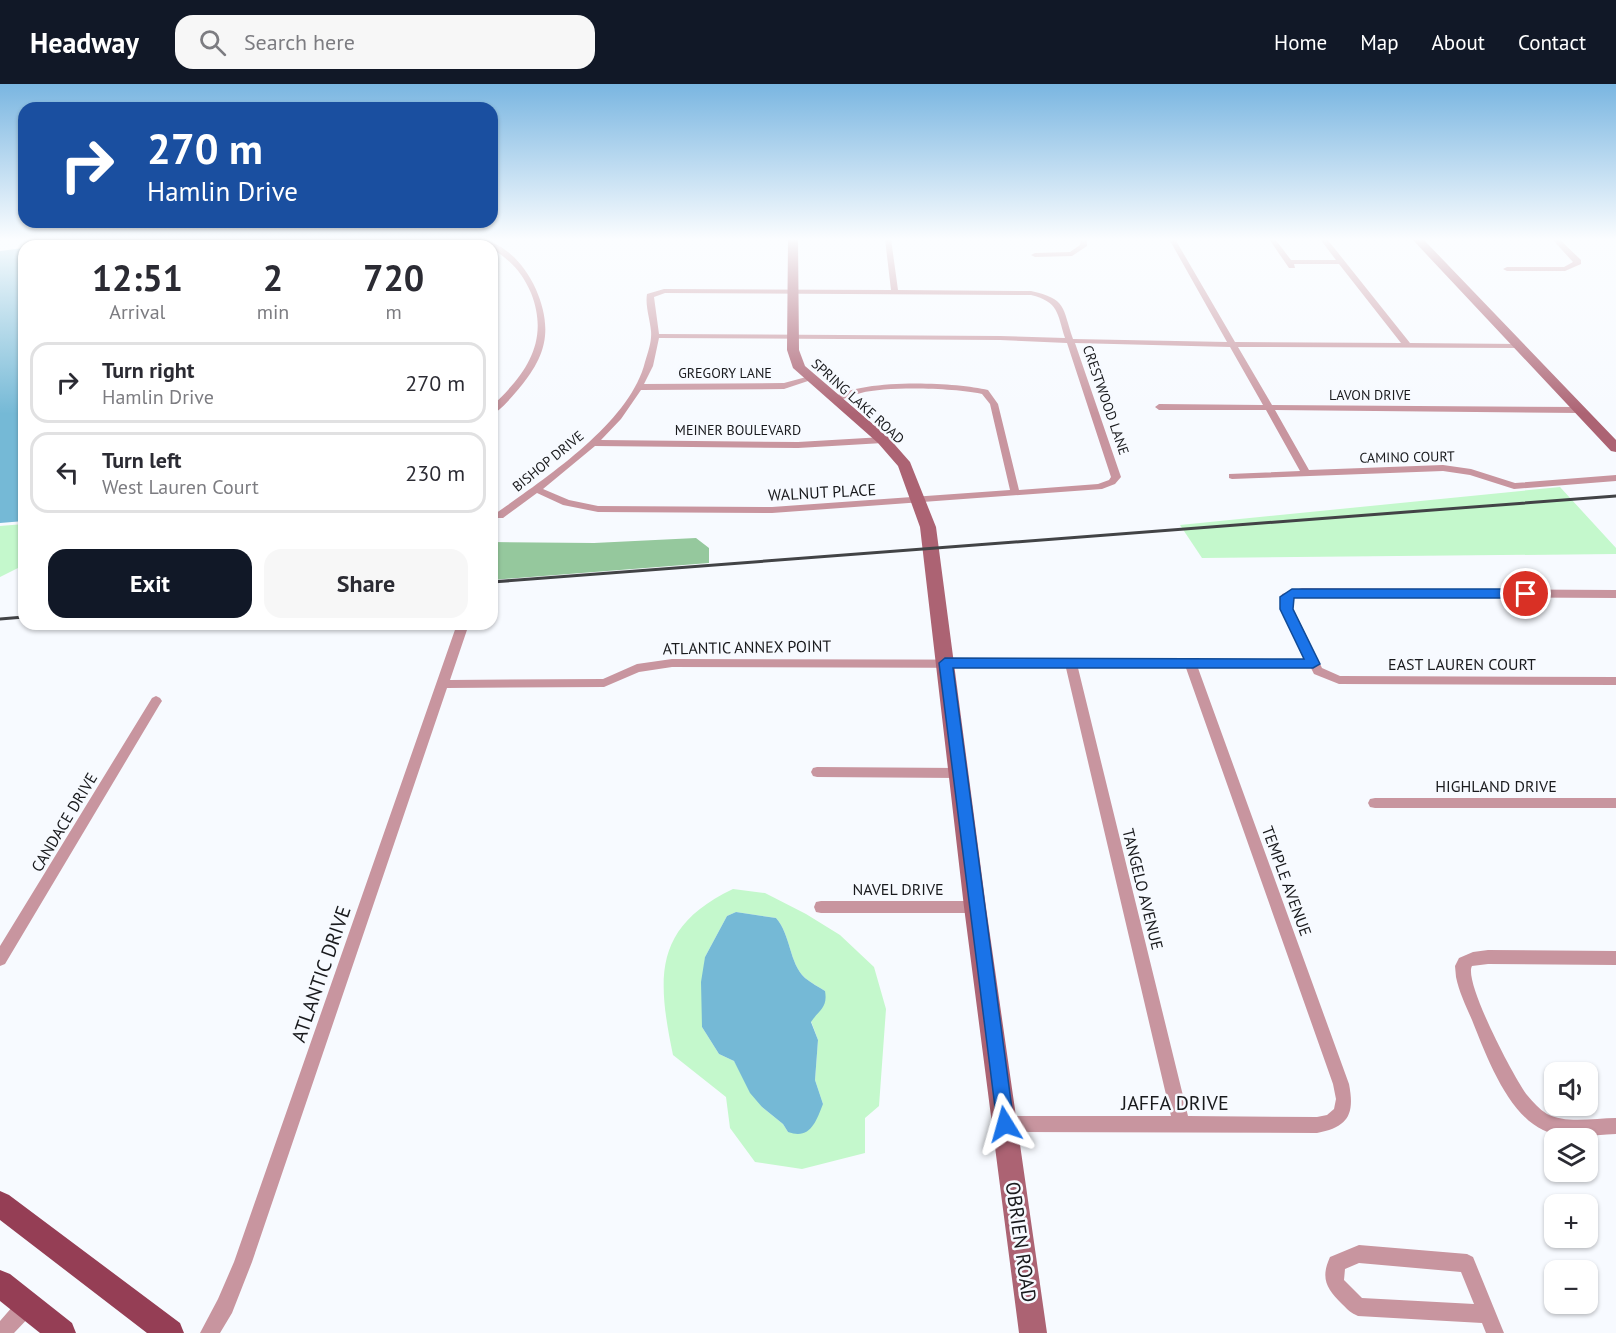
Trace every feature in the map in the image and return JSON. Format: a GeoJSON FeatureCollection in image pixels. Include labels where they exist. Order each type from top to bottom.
{"type":"FeatureCollection","features":[{"type":"Feature","properties":{"kind":"main road"},"geometry":{"type":"LineString","coordinates":[[0,1204],[170,1333]]}},
{"type":"Feature","properties":{"kind":"main road"},"geometry":{"type":"LineString","coordinates":[[0,1284],[62,1333]]}},
{"type":"Feature","properties":{"kind":"street"},"geometry":{"type":"LineString","coordinates":[[498,405],[517,386],[539,348],[544,333],[543,315],[535,297]]}},
{"type":"Feature","properties":{"kind":"street","name":"BISHOP DRIVE"},"geometry":{"type":"LineString","coordinates":[[499,516],[593,443],[623,410],[639,387],[652,354],[655,336],[651,297]]}},
{"type":"Feature","properties":{"kind":"street","name":"SPRING LAKE ROAD"},"geometry":{"type":"LineString","coordinates":[[792,297],[795,362],[810,379],[882,440],[905,465],[919,501],[931,544]]}},
{"type":"Feature","properties":{"kind":"street","name":"CRESTWOOD LANE"},"geometry":{"type":"LineString","coordinates":[[1047,297],[1058,305],[1071,341],[1116,470],[1116,477],[1112,482]]}},
{"type":"Feature","properties":{"kind":"street"},"geometry":{"type":"LineString","coordinates":[[1205,297],[1305,473]]}},
{"type":"Feature","properties":{"kind":"street"},"geometry":{"type":"LineString","coordinates":[[1369,297],[1408,345]]}},
{"type":"Feature","properties":{"kind":"street"},"geometry":{"type":"LineString","coordinates":[[1473,297],[1616,448]]}},
{"type":"Feature","properties":{"kind":"street"},"geometry":{"type":"LineString","coordinates":[[655,336],[1520,346]]}},
{"type":"Feature","properties":{"kind":"street","name":"GREGORY LANE"},"geometry":{"type":"LineString","coordinates":[[639,387],[784,387],[810,379]]}},
{"type":"Feature","properties":{"kind":"street"},"geometry":{"type":"LineString","coordinates":[[835,399],[861,390],[886,387],[967,388],[985,392],[994,404],[1015,493]]}},
{"type":"Feature","properties":{"kind":"street","name":"LAVON DRIVE"},"geometry":{"type":"LineString","coordinates":[[1159,407],[1581,410]]}},
{"type":"Feature","properties":{"kind":"street","name":"MEINER BOULEVARD"},"geometry":{"type":"LineString","coordinates":[[593,443],[798,445],[882,440]]}},
{"type":"Feature","properties":{"kind":"street","name":"CAMINO COURT"},"geometry":{"type":"LineString","coordinates":[[1232,476],[1456,468],[1500,483],[1533,486],[1616,478]]}},
{"type":"Feature","properties":{"kind":"street","name":"WALNUT PLACE"},"geometry":{"type":"LineString","coordinates":[[536,489],[566,503],[598,509],[772,510],[1099,487],[1112,482]]}},
{"type":"Feature","properties":{"kind":"street","name":"OBRIEN ROAD"},"geometry":{"type":"LineString","coordinates":[[931,544],[975,907],[1033,1333]]}},
{"type":"Feature","properties":{"kind":"street"},"geometry":{"type":"LineString","coordinates":[[1313,664],[1287,609],[1286,597],[1292,594],[1616,594]]}},
{"type":"Feature","properties":{"kind":"street","name":"ATLANTIC DRIVE"},"geometry":{"type":"LineString","coordinates":[[210,1333],[225,1306],[243,1262],[461,630]]}},
{"type":"Feature","properties":{"kind":"street","name":"ATLANTIC ANNEX POINT"},"geometry":{"type":"LineString","coordinates":[[444,684],[604,682],[637,668],[664,663],[1190,662],[1313,664]]}},
{"type":"Feature","properties":{"kind":"street","name":"TEMPLE AVENUE"},"geometry":{"type":"LineString","coordinates":[[1190,662],[1341,1084],[1344,1099],[1342,1113]]}},
{"type":"Feature","properties":{"kind":"street","name":"TANGELO AVENUE"},"geometry":{"type":"LineString","coordinates":[[1071,663],[1181,1123]]}},
{"type":"Feature","properties":{"kind":"street","name":"EAST LAUREN COURT"},"geometry":{"type":"LineString","coordinates":[[1313,664],[1326,676],[1339,680],[1616,681]]}},
{"type":"Feature","properties":{"kind":"street","name":"CANDACE DRIVE"},"geometry":{"type":"LineString","coordinates":[[0,959],[156,701]]}},
{"type":"Feature","properties":{"kind":"street"},"geometry":{"type":"LineString","coordinates":[[817,772],[959,773]]}},
{"type":"Feature","properties":{"kind":"street","name":"HIGHLAND DRIVE"},"geometry":{"type":"LineString","coordinates":[[1375,803],[1616,803]]}},
{"type":"Feature","properties":{"kind":"street","name":"NAVEL DRIVE"},"geometry":{"type":"LineString","coordinates":[[821,907],[975,907]]}},
{"type":"Feature","properties":{"kind":"street"},"geometry":{"type":"LineString","coordinates":[[1616,958],[1488,957],[1469,959],[1463,963],[1461,970],[1465,986],[1510,1084],[1531,1114],[1546,1122],[1566,1126],[1616,1126]]}},
{"type":"Feature","properties":{"kind":"street","name":"JAFFA DRIVE"},"geometry":{"type":"LineString","coordinates":[[1005,1124],[1317,1125],[1331,1122],[1342,1113]]}},
{"type":"Feature","properties":{"kind":"street"},"geometry":{"type":"LineString","coordinates":[[1488,1314],[1358,1307],[1335,1284],[1336,1263],[1359,1254],[1467,1263],[1488,1314],[1495,1333]]}},
{"type":"Feature","properties":{"kind":"street"},"geometry":{"type":"LineString","coordinates":[[2,1333],[27,1305]]}},
{"type":"Feature","properties":{"kind":"green space"},"geometry":{"type":"Polygon","coordinates":[[[1560,487],[1616,548],[1616,554],[1202,558],[1180,525],[1560,487]]]}},
{"type":"Feature","properties":{"kind":"green space"},"geometry":{"type":"Polygon","coordinates":[[[18,524],[18,568],[0,577],[0,526],[18,524]]]}},
{"type":"Feature","properties":{"kind":"green space"},"geometry":{"type":"Polygon","coordinates":[[[696,538],[709,548],[709,563],[498,580],[498,542],[594,543],[696,538]]]}},
{"type":"Feature","properties":{"kind":"green space"},"geometry":{"type":"Polygon","coordinates":[[[733,889],[765,893],[840,935],[874,967],[886,1009],[879,1106],[865,1118],[865,1153],[802,1169],[755,1162],[730,1128],[726,1097],[673,1055],[664,1002],[667,957],[675,938],[688,920],[707,904],[733,889]],[[736,912],[727,916],[705,957],[702,1027],[719,1054],[734,1061],[762,1107],[783,1124],[788,1132],[823,1104],[815,1080],[818,1040],[811,1021],[825,991],[807,980],[800,972],[785,932],[776,918],[736,912]]]}},
{"type":"Feature","properties":{"kind":"water"},"geometry":{"type":"Polygon","coordinates":[[[0,297],[18,297],[18,522],[0,523],[0,297]]]}},
{"type":"Feature","properties":{"kind":"water"},"geometry":{"type":"Polygon","coordinates":[[[736,912],[776,918],[785,932],[800,972],[807,980],[825,991],[824,1005],[811,1022],[818,1040],[815,1080],[823,1104],[815,1123],[802,1134],[788,1132],[783,1124],[762,1107],[750,1093],[734,1061],[719,1054],[702,1027],[701,982],[705,957],[727,916],[736,912]]]}},
{"type":"Feature","properties":{"kind":"railway"},"geometry":{"type":"LineString","coordinates":[[498,582],[1616,496]]}},
{"type":"Feature","properties":{"kind":"railway"},"geometry":{"type":"LineString","coordinates":[[0,619],[18,618]]}},
{"type":"Feature","properties":{"kind":"route"},"geometry":{"type":"LineString","coordinates":[[1005,1124],[945,663],[1313,664],[1287,609],[1286,597],[1292,594],[1302,592],[1526,594]]}}]}
